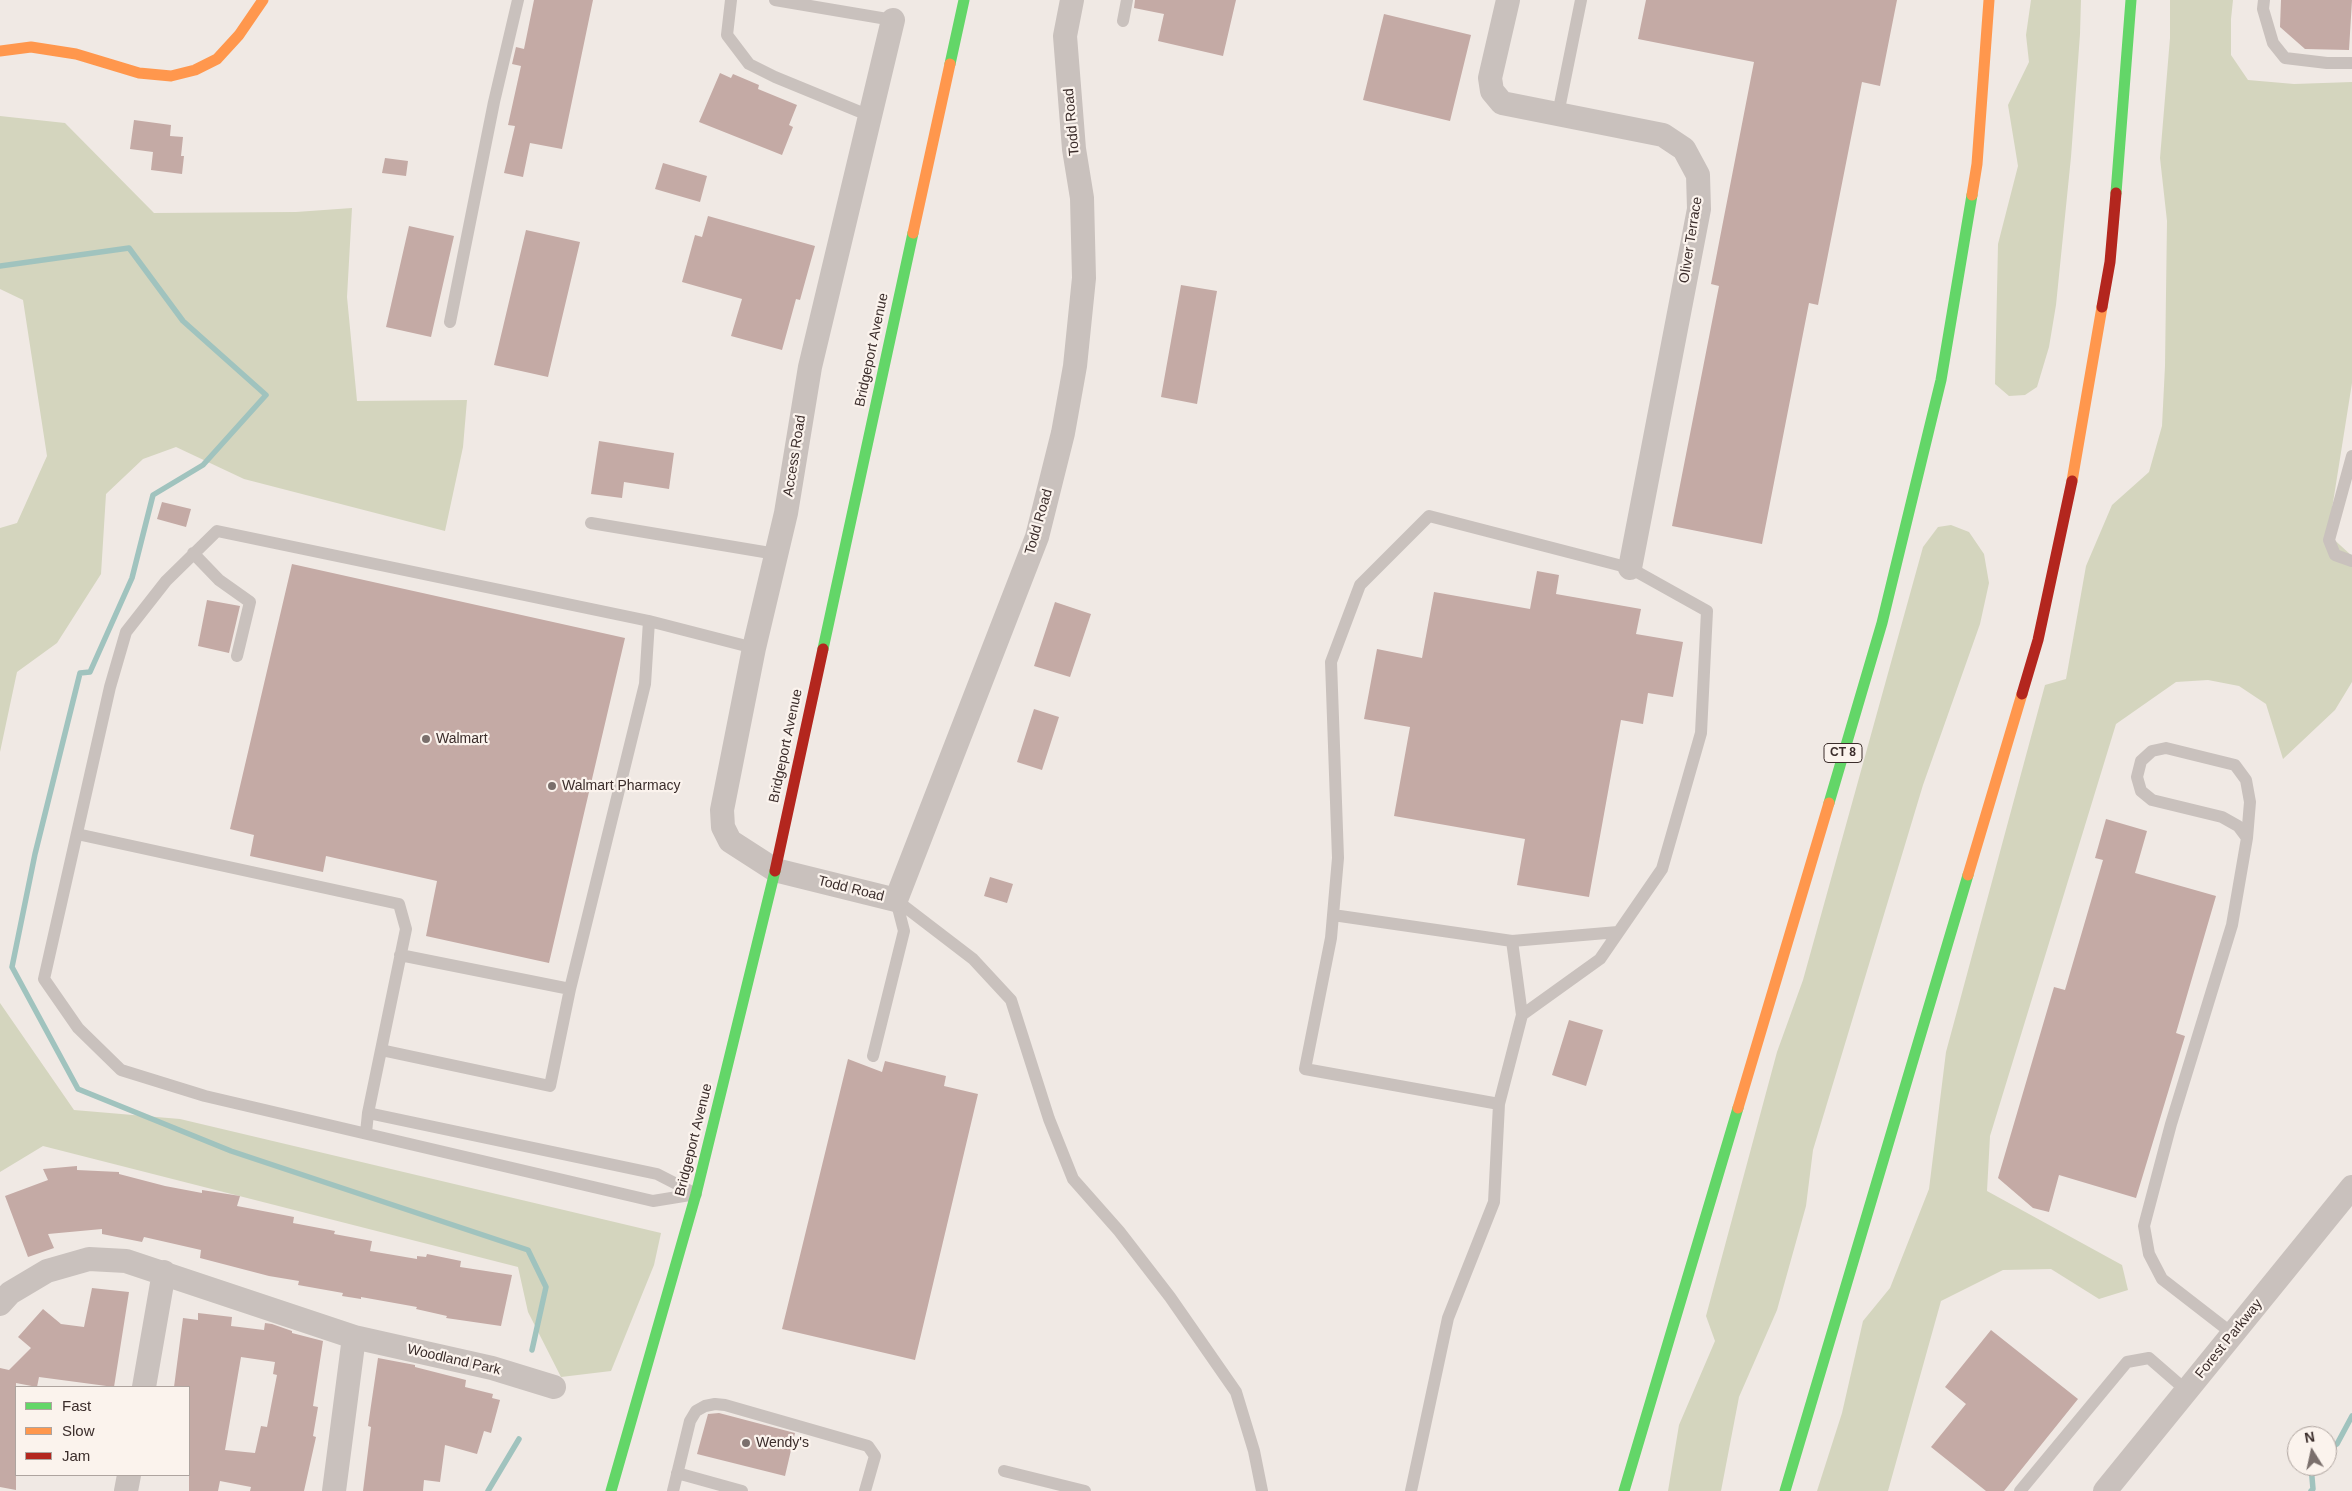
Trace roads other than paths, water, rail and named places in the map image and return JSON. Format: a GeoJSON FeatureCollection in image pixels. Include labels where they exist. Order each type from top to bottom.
{"type":"FeatureCollection","features":[{"type":"Feature","properties":{"kind":"main road"},"geometry":{"type":"LineString","coordinates":[[0,51],[31,47],[76,54],[139,73],[171,76],[195,70],[217,58],[239,35],[263,0]]}},
{"type":"Feature","properties":{"kind":"main road","name":"Bridgeport Avenue"},"geometry":{"type":"LineString","coordinates":[[611,1491],[696,1194],[775,870],[964,0]]}},
{"type":"Feature","properties":{"kind":"main road","name":"CT 8"},"geometry":{"type":"LineString","coordinates":[[1624,1491],[1880,632],[1892,584],[1941,380],[1978,164],[1989,0]]}},
{"type":"Feature","properties":{"kind":"main road"},"geometry":{"type":"LineString","coordinates":[[1786,1491],[2038,640],[2071,486],[2110,262],[2131,0]]}},
{"type":"Feature","properties":{"kind":"street","name":"Todd Road"},"geometry":{"type":"LineString","coordinates":[[775,870],[896,900],[1036,536],[1063,433],[1075,366],[1084,278],[1082,198],[1074,149],[1065,36],[1072,0]]}},
{"type":"Feature","properties":{"kind":"street","name":"Oliver Terrace"},"geometry":{"type":"LineString","coordinates":[[1508,0],[1490,78],[1492,91],[1502,103],[1663,135],[1684,149],[1698,175],[1699,209],[1630,568]]}},
{"type":"Feature","properties":{"kind":"street","name":"Access Road"},"geometry":{"type":"LineString","coordinates":[[775,870],[730,840],[723,827],[722,810],[754,648],[786,513],[810,367],[893,20]]}},
{"type":"Feature","properties":{"kind":"street","name":"Forest Parkway"},"geometry":{"type":"LineString","coordinates":[[2105,1491],[2352,1187]]}},
{"type":"Feature","properties":{"kind":"street","name":"Woodland Park"},"geometry":{"type":"LineString","coordinates":[[0,1304],[10,1293],[47,1271],[89,1259],[126,1261],[164,1272],[354,1337],[492,1368],[554,1387]]}},
{"type":"Feature","properties":{"kind":"street"},"geometry":{"type":"LineString","coordinates":[[144,1386],[164,1272]]}},
{"type":"Feature","properties":{"kind":"street"},"geometry":{"type":"LineString","coordinates":[[334,1491],[354,1337]]}},
{"type":"Feature","properties":{"kind":"street"},"geometry":{"type":"LineString","coordinates":[[126,1491],[129,1476]]}},
{"type":"Feature","properties":{"kind":"lane"},"geometry":{"type":"LineString","coordinates":[[450,322],[494,102],[518,0]]}},
{"type":"Feature","properties":{"kind":"lane"},"geometry":{"type":"LineString","coordinates":[[731,0],[727,35],[749,64],[775,77],[870,116]]}},
{"type":"Feature","properties":{"kind":"lane"},"geometry":{"type":"LineString","coordinates":[[775,0],[893,20]]}},
{"type":"Feature","properties":{"kind":"lane"},"geometry":{"type":"LineString","coordinates":[[1123,21],[1127,0]]}},
{"type":"Feature","properties":{"kind":"lane"},"geometry":{"type":"LineString","coordinates":[[1558,114],[1580,0]]}},
{"type":"Feature","properties":{"kind":"lane"},"geometry":{"type":"LineString","coordinates":[[2264,0],[2263,9],[2273,43],[2285,58],[2327,63],[2352,63]]}},
{"type":"Feature","properties":{"kind":"lane"},"geometry":{"type":"LineString","coordinates":[[2352,456],[2329,540],[2336,555],[2352,561]]}},
{"type":"Feature","properties":{"kind":"lane"},"geometry":{"type":"LineString","coordinates":[[1499,1104],[1304,1069],[1331,938],[1338,858],[1331,662],[1360,585],[1429,516],[1630,568],[1707,611],[1701,733],[1662,869],[1600,960],[1522,1015]]}},
{"type":"Feature","properties":{"kind":"lane"},"geometry":{"type":"LineString","coordinates":[[591,523],[776,554]]}},
{"type":"Feature","properties":{"kind":"lane"},"geometry":{"type":"LineString","coordinates":[[696,1194],[653,1201],[205,1096],[121,1070],[78,1028],[44,979],[110,687],[126,632],[166,581],[217,530],[649,620],[754,648]]}},
{"type":"Feature","properties":{"kind":"lane"},"geometry":{"type":"LineString","coordinates":[[194,553],[219,580],[250,602],[237,656]]}},
{"type":"Feature","properties":{"kind":"lane"},"geometry":{"type":"LineString","coordinates":[[381,1050],[550,1086],[570,989],[645,684],[649,620]]}},
{"type":"Feature","properties":{"kind":"lane"},"geometry":{"type":"LineString","coordinates":[[2233,1334],[2162,1279],[2149,1254],[2144,1226],[2171,1124],[2232,925],[2247,838],[2250,802],[2246,780],[2235,766],[2166,748],[2152,751],[2140,761],[2137,777],[2141,791],[2152,800],[2222,817],[2238,826],[2247,838]]}},
{"type":"Feature","properties":{"kind":"lane"},"geometry":{"type":"LineString","coordinates":[[77,834],[399,904],[406,929],[368,1113],[366,1133]]}},
{"type":"Feature","properties":{"kind":"lane"},"geometry":{"type":"LineString","coordinates":[[872,1056],[904,931],[896,900]]}},
{"type":"Feature","properties":{"kind":"lane"},"geometry":{"type":"LineString","coordinates":[[896,900],[973,959],[1011,1000],[1049,1119],[1074,1179],[1119,1231],[1170,1297],[1236,1392],[1254,1451],[1262,1491]]}},
{"type":"Feature","properties":{"kind":"lane"},"geometry":{"type":"LineString","coordinates":[[1333,915],[1512,941],[1618,932]]}},
{"type":"Feature","properties":{"kind":"lane"},"geometry":{"type":"LineString","coordinates":[[1411,1491],[1448,1318],[1494,1202],[1499,1104],[1522,1015],[1512,941]]}},
{"type":"Feature","properties":{"kind":"lane"},"geometry":{"type":"LineString","coordinates":[[400,956],[570,989]]}},
{"type":"Feature","properties":{"kind":"lane"},"geometry":{"type":"LineString","coordinates":[[368,1113],[657,1174],[696,1194]]}},
{"type":"Feature","properties":{"kind":"lane"},"geometry":{"type":"LineString","coordinates":[[2020,1491],[2127,1362],[2149,1358],[2187,1391]]}},
{"type":"Feature","properties":{"kind":"lane"},"geometry":{"type":"LineString","coordinates":[[673,1491],[690,1421],[696,1411],[705,1406],[720,1404],[868,1446],[875,1456],[865,1491]]}},
{"type":"Feature","properties":{"kind":"lane"},"geometry":{"type":"LineString","coordinates":[[1004,1471],[1085,1491]]}},
{"type":"Feature","properties":{"kind":"lane"},"geometry":{"type":"LineString","coordinates":[[677,1473],[742,1491]]}},
{"type":"Feature","properties":{"kind":"waterway"},"geometry":{"type":"LineString","coordinates":[[0,266],[129,248],[183,321],[266,395],[203,465],[153,495],[132,578],[90,672],[80,673],[35,854],[12,967],[78,1089],[231,1151],[528,1250],[546,1287],[532,1350]]}},
{"type":"Feature","properties":{"kind":"waterway"},"geometry":{"type":"LineString","coordinates":[[2337,1444],[2352,1416]]}},
{"type":"Feature","properties":{"kind":"waterway"},"geometry":{"type":"LineString","coordinates":[[488,1491],[519,1439]]}},
{"type":"Feature","properties":{"kind":"waterway"},"geometry":{"type":"LineString","coordinates":[[2311,1491],[2313,1489],[2312,1476]]}},
{"type":"Feature","properties":{"kind":"place","name":"Walmart"},"geometry":{"type":"Point","coordinates":[426,739]}},
{"type":"Feature","properties":{"kind":"place","name":"Walmart Pharmacy"},"geometry":{"type":"Point","coordinates":[552,786]}},
{"type":"Feature","properties":{"kind":"place","name":"Wendy's"},"geometry":{"type":"Point","coordinates":[746,1443]}}]}
